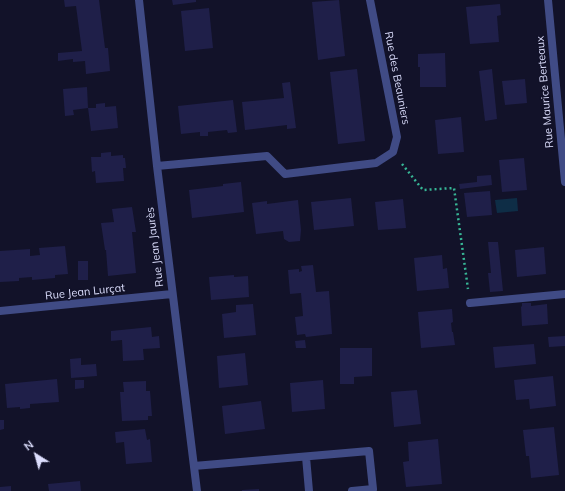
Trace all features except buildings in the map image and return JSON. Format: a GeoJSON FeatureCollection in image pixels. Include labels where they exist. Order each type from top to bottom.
{"type":"FeatureCollection","features":[{"type":"Feature","properties":{"kind":"street","name":"Rue Jean Jaurès"},"geometry":{"type":"LineString","coordinates":[[139,0],[172,294],[197,491]]}},
{"type":"Feature","properties":{"kind":"street","name":"Rue des Beauniers"},"geometry":{"type":"LineString","coordinates":[[370,0],[397,137],[393,152]]}},
{"type":"Feature","properties":{"kind":"street","name":"Rue Maurice Berteaux"},"geometry":{"type":"LineString","coordinates":[[548,0],[565,182]]}},
{"type":"Feature","properties":{"kind":"street"},"geometry":{"type":"LineString","coordinates":[[157,166],[267,156],[285,174],[376,163],[393,152]]}},
{"type":"Feature","properties":{"kind":"street","name":"Rue Jean Lurçat"},"geometry":{"type":"LineString","coordinates":[[0,311],[172,294]]}},
{"type":"Feature","properties":{"kind":"street"},"geometry":{"type":"LineString","coordinates":[[470,303],[565,294]]}},
{"type":"Feature","properties":{"kind":"street"},"geometry":{"type":"LineString","coordinates":[[194,466],[369,451],[373,489],[352,491]]}},
{"type":"Feature","properties":{"kind":"street"},"geometry":{"type":"LineString","coordinates":[[306,457],[309,491]]}},
{"type":"Feature","properties":{"kind":"path"},"geometry":{"type":"LineString","coordinates":[[393,152],[423,190],[454,188],[470,303]]}},
{"type":"Feature","properties":{"kind":"water"},"geometry":{"type":"Polygon","coordinates":[[[517,198],[518,211],[497,213],[495,200],[517,198]]]}}]}
